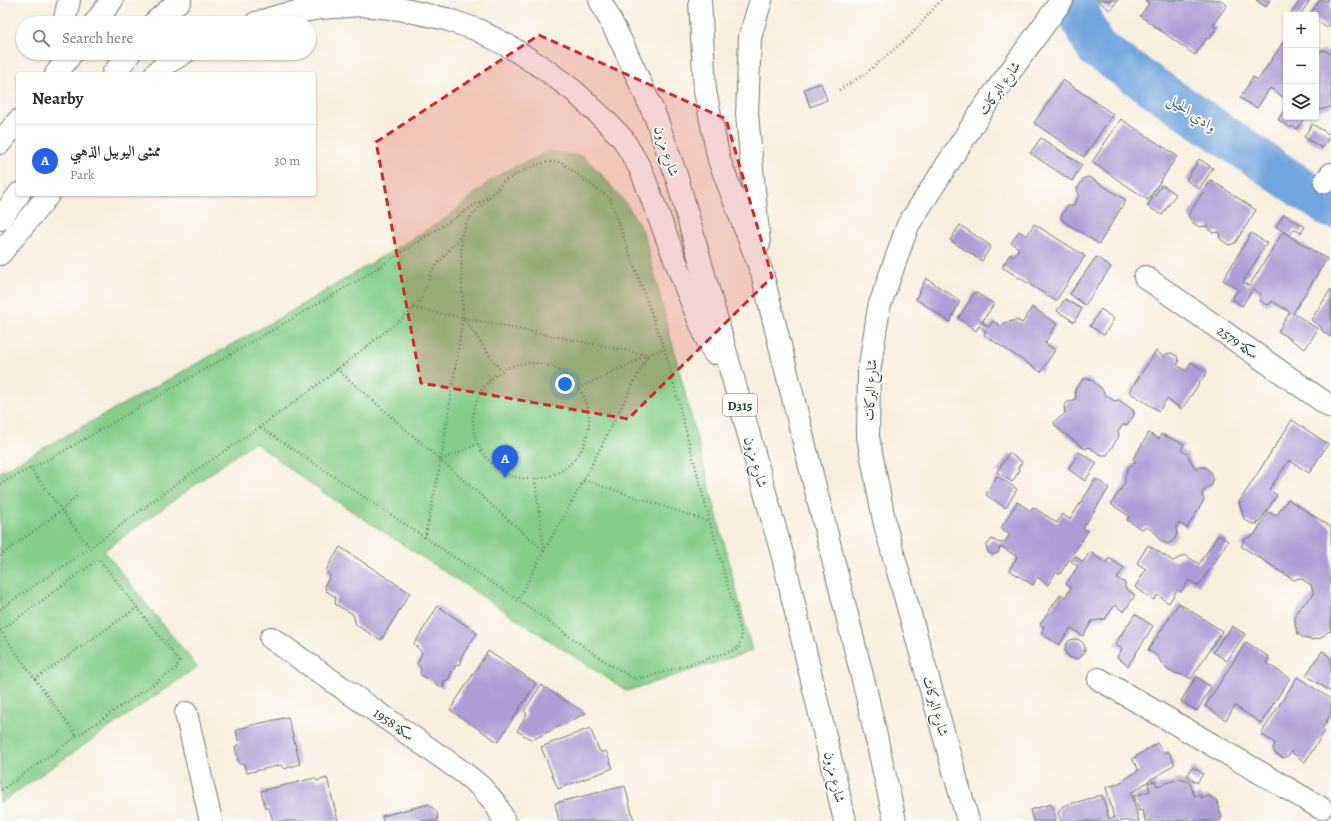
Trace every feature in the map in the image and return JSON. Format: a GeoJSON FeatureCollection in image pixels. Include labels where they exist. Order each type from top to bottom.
{"type":"FeatureCollection","features":[{"type":"Feature","properties":{"kind":"main road"},"geometry":{"type":"LineString","coordinates":[[66,16],[69,0]]}},
{"type":"Feature","properties":{"kind":"main road"},"geometry":{"type":"LineString","coordinates":[[100,16],[112,0]]}},
{"type":"Feature","properties":{"kind":"main road"},"geometry":{"type":"LineString","coordinates":[[162,16],[180,0]]}},
{"type":"Feature","properties":{"kind":"main road","name":"شارع مزون"},"geometry":{"type":"LineString","coordinates":[[600,0],[623,45],[656,118],[677,178],[782,557],[845,821]]}},
{"type":"Feature","properties":{"kind":"main road"},"geometry":{"type":"LineString","coordinates":[[700,0],[705,91],[719,160],[762,273],[867,696],[894,821]]}},
{"type":"Feature","properties":{"kind":"main road"},"geometry":{"type":"LineString","coordinates":[[761,0],[750,37],[747,114],[762,273]]}},
{"type":"Feature","properties":{"kind":"main road","name":"شارع البركات"},"geometry":{"type":"LineString","coordinates":[[968,821],[885,525],[868,437],[869,372],[879,307],[908,225],[983,109],[1062,0]]}},
{"type":"Feature","properties":{"kind":"main road"},"geometry":{"type":"LineString","coordinates":[[279,16],[320,8],[362,5],[400,9],[446,19],[478,30],[510,47],[546,70],[579,96],[623,139],[641,170],[708,342],[738,398]]}},
{"type":"Feature","properties":{"kind":"main road"},"geometry":{"type":"LineString","coordinates":[[49,72],[52,60]]}},
{"type":"Feature","properties":{"kind":"main road"},"geometry":{"type":"LineString","coordinates":[[58,72],[67,60]]}},
{"type":"Feature","properties":{"kind":"main road"},"geometry":{"type":"LineString","coordinates":[[115,72],[124,60]]}},
{"type":"Feature","properties":{"kind":"main road"},"geometry":{"type":"LineString","coordinates":[[157,72],[172,60]]}},
{"type":"Feature","properties":{"kind":"main road"},"geometry":{"type":"LineString","coordinates":[[0,121],[16,114]]}},
{"type":"Feature","properties":{"kind":"main road"},"geometry":{"type":"LineString","coordinates":[[0,143],[16,123]]}},
{"type":"Feature","properties":{"kind":"main road"},"geometry":{"type":"LineString","coordinates":[[0,219],[17,196]]}},
{"type":"Feature","properties":{"kind":"main road"},"geometry":{"type":"LineString","coordinates":[[0,254],[47,196]]}},
{"type":"Feature","properties":{"kind":"main road","name":"سكة 2579"},"geometry":{"type":"LineString","coordinates":[[1145,277],[1331,407]]}},
{"type":"Feature","properties":{"kind":"main road","name":"سكة 1958"},"geometry":{"type":"LineString","coordinates":[[272,638],[482,787],[496,804],[504,821]]}},
{"type":"Feature","properties":{"kind":"main road"},"geometry":{"type":"LineString","coordinates":[[1099,679],[1322,807]]}},
{"type":"Feature","properties":{"kind":"main road"},"geometry":{"type":"LineString","coordinates":[[186,713],[211,821]]}},
{"type":"Feature","properties":{"kind":"path"},"geometry":{"type":"LineString","coordinates":[[839,90],[865,74],[911,35],[941,0]]}},
{"type":"Feature","properties":{"kind":"path"},"geometry":{"type":"LineString","coordinates":[[0,609],[90,548],[176,484],[260,427],[328,377],[409,313],[421,299],[433,269],[461,236],[468,220],[504,182],[529,168],[545,162],[560,162],[610,199],[664,348],[742,636],[738,649],[648,677],[635,679],[609,664],[518,600],[260,427]]}},
{"type":"Feature","properties":{"kind":"path"},"geometry":{"type":"LineString","coordinates":[[0,484],[62,452],[357,281],[492,194]]}},
{"type":"Feature","properties":{"kind":"path"},"geometry":{"type":"LineString","coordinates":[[425,538],[441,460],[463,318],[461,236]]}},
{"type":"Feature","properties":{"kind":"path"},"geometry":{"type":"LineString","coordinates":[[414,308],[648,355]]}},
{"type":"Feature","properties":{"kind":"path"},"geometry":{"type":"LineString","coordinates":[[463,318],[501,371]]}},
{"type":"Feature","properties":{"kind":"path"},"geometry":{"type":"LineString","coordinates":[[579,388],[664,348]]}},
{"type":"Feature","properties":{"kind":"path"},"geometry":{"type":"LineString","coordinates":[[518,600],[584,480],[648,355]]}},
{"type":"Feature","properties":{"kind":"path"},"geometry":{"type":"LineString","coordinates":[[522,363],[536,363],[550,366],[562,372],[579,388],[587,406],[589,419],[588,434],[584,447],[576,459],[566,468],[554,475],[540,479],[526,479],[512,476],[499,470],[480,450],[475,437],[473,423],[474,409],[478,395],[486,384],[501,371],[522,363]]}},
{"type":"Feature","properties":{"kind":"path"},"geometry":{"type":"LineString","coordinates":[[337,369],[544,551]]}},
{"type":"Feature","properties":{"kind":"path"},"geometry":{"type":"LineString","coordinates":[[441,460],[478,444]]}},
{"type":"Feature","properties":{"kind":"path"},"geometry":{"type":"LineString","coordinates":[[30,468],[90,548]]}},
{"type":"Feature","properties":{"kind":"path"},"geometry":{"type":"LineString","coordinates":[[535,479],[544,551]]}},
{"type":"Feature","properties":{"kind":"path"},"geometry":{"type":"LineString","coordinates":[[584,480],[710,522]]}},
{"type":"Feature","properties":{"kind":"path"},"geometry":{"type":"LineString","coordinates":[[0,556],[62,510],[78,495]]}},
{"type":"Feature","properties":{"kind":"path"},"geometry":{"type":"LineString","coordinates":[[0,791],[77,736],[177,668],[179,661],[99,559],[0,630],[77,736]]}},
{"type":"Feature","properties":{"kind":"path"},"geometry":{"type":"LineString","coordinates":[[35,679],[138,607]]}},
{"type":"Feature","properties":{"kind":"highlighted area"},"geometry":{"type":"Polygon","coordinates":[[[539,35],[726,119],[772,277],[628,419],[421,383],[376,142],[539,35]]]}},
{"type":"Feature","properties":{"kind":"green space"},"geometry":{"type":"Polygon","coordinates":[[[549,152],[583,156],[602,175],[627,205],[643,231],[752,651],[627,691],[312,485],[254,442],[104,551],[197,667],[0,803],[0,472],[285,315],[448,217],[491,180],[506,171],[549,152]]]}},
{"type":"Feature","properties":{"kind":"building"},"geometry":{"type":"Polygon","coordinates":[[[1097,0],[1118,0],[1110,10],[1097,0]]]}},
{"type":"Feature","properties":{"kind":"building"},"geometry":{"type":"Polygon","coordinates":[[[1144,0],[1221,0],[1227,5],[1213,25],[1217,28],[1209,39],[1207,38],[1195,55],[1140,16],[1149,3],[1144,0]]]}},
{"type":"Feature","properties":{"kind":"building"},"geometry":{"type":"Polygon","coordinates":[[[1256,0],[1270,0],[1266,7],[1256,0]]]}},
{"type":"Feature","properties":{"kind":"building"},"geometry":{"type":"Polygon","coordinates":[[[1300,0],[1310,0],[1302,12],[1292,12],[1300,0]]]}},
{"type":"Feature","properties":{"kind":"building"},"geometry":{"type":"Polygon","coordinates":[[[1320,0],[1331,0],[1331,25],[1330,24],[1327,28],[1319,22],[1319,12],[1311,12],[1320,0]]]}},
{"type":"Feature","properties":{"kind":"building"},"geometry":{"type":"Polygon","coordinates":[[[1283,42],[1283,97],[1270,88],[1257,108],[1240,98],[1253,77],[1258,80],[1283,42]]]}},
{"type":"Feature","properties":{"kind":"building"},"geometry":{"type":"Polygon","coordinates":[[[1324,50],[1331,54],[1331,107],[1320,110],[1319,109],[1319,51],[1324,50]]]}},
{"type":"Feature","properties":{"kind":"building"},"geometry":{"type":"Polygon","coordinates":[[[1063,80],[1113,114],[1084,157],[1034,123],[1063,80]]]}},
{"type":"Feature","properties":{"kind":"building"},"geometry":{"type":"Polygon","coordinates":[[[821,83],[827,100],[810,107],[804,89],[821,83]]]}},
{"type":"Feature","properties":{"kind":"building"},"geometry":{"type":"Polygon","coordinates":[[[1283,112],[1283,120],[1303,120],[1297,129],[1292,126],[1291,128],[1278,120],[1283,112]]]}},
{"type":"Feature","properties":{"kind":"building"},"geometry":{"type":"Polygon","coordinates":[[[1121,119],[1177,156],[1148,200],[1092,162],[1121,119]]]}},
{"type":"Feature","properties":{"kind":"building"},"geometry":{"type":"Polygon","coordinates":[[[1312,124],[1331,135],[1322,148],[1304,137],[1312,124]]]}},
{"type":"Feature","properties":{"kind":"building"},"geometry":{"type":"Polygon","coordinates":[[[1041,138],[1082,165],[1072,181],[1030,153],[1041,138]]]}},
{"type":"Feature","properties":{"kind":"building"},"geometry":{"type":"Polygon","coordinates":[[[1199,159],[1213,168],[1199,189],[1186,180],[1199,159]]]}},
{"type":"Feature","properties":{"kind":"building"},"geometry":{"type":"Polygon","coordinates":[[[1089,177],[1126,200],[1099,244],[1063,221],[1061,216],[1067,206],[1073,206],[1079,195],[1077,189],[1084,178],[1089,177]]]}},
{"type":"Feature","properties":{"kind":"building"},"geometry":{"type":"Polygon","coordinates":[[[1211,180],[1256,210],[1235,243],[1229,245],[1220,239],[1219,232],[1213,233],[1209,230],[1208,226],[1199,227],[1192,222],[1188,215],[1211,180]]]}},
{"type":"Feature","properties":{"kind":"building"},"geometry":{"type":"Polygon","coordinates":[[[1162,185],[1176,194],[1162,215],[1147,206],[1162,185]]]}},
{"type":"Feature","properties":{"kind":"building"},"geometry":{"type":"Polygon","coordinates":[[[1284,214],[1305,227],[1301,233],[1294,229],[1290,235],[1276,227],[1284,214]]]}},
{"type":"Feature","properties":{"kind":"building"},"geometry":{"type":"Polygon","coordinates":[[[1034,224],[1085,256],[1056,301],[1002,267],[1010,254],[1014,256],[1019,248],[1011,243],[1019,231],[1027,236],[1034,224]]]}},
{"type":"Feature","properties":{"kind":"building"},"geometry":{"type":"Polygon","coordinates":[[[960,225],[991,246],[982,261],[950,240],[960,225]]]}},
{"type":"Feature","properties":{"kind":"building"},"geometry":{"type":"Polygon","coordinates":[[[1283,232],[1327,259],[1293,313],[1318,329],[1305,349],[1278,331],[1290,312],[1272,301],[1270,304],[1266,305],[1259,297],[1261,294],[1253,289],[1242,306],[1232,299],[1238,289],[1223,280],[1251,233],[1267,243],[1243,282],[1249,286],[1283,232]]]}},
{"type":"Feature","properties":{"kind":"building"},"geometry":{"type":"Polygon","coordinates":[[[1096,257],[1111,267],[1085,305],[1070,294],[1096,257]]]}},
{"type":"Feature","properties":{"kind":"building"},"geometry":{"type":"Polygon","coordinates":[[[926,278],[960,301],[950,322],[916,299],[926,278]]]}},
{"type":"Feature","properties":{"kind":"building"},"geometry":{"type":"Polygon","coordinates":[[[1331,289],[1331,337],[1311,320],[1331,289]]]}},
{"type":"Feature","properties":{"kind":"building"},"geometry":{"type":"Polygon","coordinates":[[[975,292],[994,304],[982,322],[989,327],[993,321],[1002,327],[1004,323],[1017,320],[1022,323],[1032,307],[1057,324],[1045,343],[1055,350],[1041,372],[984,335],[986,331],[979,326],[976,331],[958,318],[975,292]]]}},
{"type":"Feature","properties":{"kind":"building"},"geometry":{"type":"Polygon","coordinates":[[[1065,299],[1082,309],[1074,322],[1057,311],[1065,299]]]}},
{"type":"Feature","properties":{"kind":"building"},"geometry":{"type":"Polygon","coordinates":[[[1101,309],[1114,319],[1104,335],[1090,326],[1101,309]]]}},
{"type":"Feature","properties":{"kind":"building"},"geometry":{"type":"Polygon","coordinates":[[[1156,351],[1164,357],[1166,354],[1171,353],[1177,356],[1179,362],[1177,365],[1186,371],[1191,362],[1207,372],[1182,409],[1167,399],[1159,411],[1129,392],[1156,351]]]}},
{"type":"Feature","properties":{"kind":"building"},"geometry":{"type":"Polygon","coordinates":[[[1083,379],[1090,379],[1102,389],[1104,394],[1114,401],[1119,400],[1133,410],[1134,415],[1127,425],[1123,425],[1118,431],[1119,436],[1107,455],[1101,455],[1089,447],[1085,449],[1056,427],[1054,422],[1065,413],[1064,406],[1068,402],[1073,401],[1076,397],[1075,390],[1083,379]]]}},
{"type":"Feature","properties":{"kind":"building"},"geometry":{"type":"Polygon","coordinates":[[[1292,420],[1328,444],[1309,473],[1289,460],[1269,490],[1277,495],[1259,523],[1250,523],[1244,519],[1239,502],[1292,420]]]}},
{"type":"Feature","properties":{"kind":"building"},"geometry":{"type":"Polygon","coordinates":[[[1149,433],[1159,439],[1161,434],[1184,444],[1181,450],[1187,454],[1196,470],[1199,467],[1205,467],[1211,472],[1213,479],[1212,485],[1205,489],[1202,494],[1204,500],[1187,528],[1179,523],[1176,527],[1177,535],[1173,541],[1167,544],[1160,540],[1157,534],[1147,527],[1141,529],[1127,520],[1129,516],[1111,504],[1125,483],[1125,476],[1128,468],[1136,461],[1133,459],[1149,433]]]}},
{"type":"Feature","properties":{"kind":"building"},"geometry":{"type":"Polygon","coordinates":[[[1079,452],[1097,463],[1085,481],[1068,469],[1079,452]]]}},
{"type":"Feature","properties":{"kind":"building"},"geometry":{"type":"Polygon","coordinates":[[[1009,453],[1022,462],[1018,468],[1020,470],[1012,482],[997,472],[1009,453]]]}},
{"type":"Feature","properties":{"kind":"building"},"geometry":{"type":"Polygon","coordinates":[[[997,476],[1017,489],[1006,508],[986,495],[997,476]]]}},
{"type":"Feature","properties":{"kind":"building"},"geometry":{"type":"Polygon","coordinates":[[[1096,479],[1109,488],[1083,528],[1088,531],[1060,574],[1056,572],[1048,585],[1037,577],[1033,585],[1009,570],[1017,557],[1002,547],[999,548],[999,552],[993,555],[988,552],[986,546],[992,539],[999,543],[1005,542],[1010,534],[1001,528],[1017,502],[1031,511],[1033,507],[1057,523],[1062,514],[1070,519],[1096,479]]]}},
{"type":"Feature","properties":{"kind":"building"},"geometry":{"type":"Polygon","coordinates":[[[1288,499],[1331,527],[1331,632],[1329,631],[1321,638],[1311,640],[1298,634],[1295,625],[1295,618],[1297,611],[1314,594],[1311,585],[1300,578],[1294,580],[1241,546],[1245,539],[1254,535],[1269,512],[1276,516],[1288,499]]]}},
{"type":"Feature","properties":{"kind":"building"},"geometry":{"type":"Polygon","coordinates":[[[1218,535],[1228,541],[1199,586],[1189,580],[1181,592],[1177,590],[1169,603],[1157,595],[1154,600],[1135,587],[1146,569],[1137,563],[1148,545],[1173,561],[1185,555],[1199,564],[1218,535]]]}},
{"type":"Feature","properties":{"kind":"building"},"geometry":{"type":"Polygon","coordinates":[[[340,547],[410,593],[381,640],[356,625],[353,614],[335,604],[336,597],[326,591],[325,585],[330,576],[326,570],[340,547]]]}},
{"type":"Feature","properties":{"kind":"building"},"geometry":{"type":"Polygon","coordinates":[[[1090,552],[1106,563],[1109,558],[1124,568],[1117,578],[1125,583],[1125,588],[1135,595],[1124,612],[1115,605],[1105,619],[1092,621],[1083,636],[1071,628],[1059,645],[1041,633],[1044,627],[1040,624],[1061,594],[1065,597],[1071,588],[1066,584],[1078,566],[1071,561],[1075,556],[1083,562],[1090,552]]]}},
{"type":"Feature","properties":{"kind":"building"},"geometry":{"type":"Polygon","coordinates":[[[1179,603],[1222,631],[1191,679],[1168,670],[1157,656],[1148,650],[1179,603]]]}},
{"type":"Feature","properties":{"kind":"building"},"geometry":{"type":"Polygon","coordinates":[[[438,606],[477,633],[461,657],[460,664],[456,665],[448,680],[444,681],[443,688],[421,675],[421,669],[417,664],[422,653],[414,644],[438,606]]]}},
{"type":"Feature","properties":{"kind":"building"},"geometry":{"type":"Polygon","coordinates":[[[1135,614],[1153,626],[1128,666],[1117,657],[1122,649],[1115,644],[1135,614]]]}},
{"type":"Feature","properties":{"kind":"building"},"geometry":{"type":"Polygon","coordinates":[[[1232,626],[1245,634],[1227,661],[1213,652],[1232,626]]]}},
{"type":"Feature","properties":{"kind":"building"},"geometry":{"type":"Polygon","coordinates":[[[1071,639],[1079,639],[1085,645],[1085,653],[1079,659],[1071,659],[1065,653],[1065,645],[1071,639]]]}},
{"type":"Feature","properties":{"kind":"building"},"geometry":{"type":"Polygon","coordinates":[[[1246,642],[1269,657],[1266,663],[1290,678],[1261,723],[1235,706],[1226,720],[1205,706],[1246,642]]]}},
{"type":"Feature","properties":{"kind":"building"},"geometry":{"type":"Polygon","coordinates":[[[488,651],[536,683],[498,742],[450,710],[488,651]]]}},
{"type":"Feature","properties":{"kind":"building"},"geometry":{"type":"Polygon","coordinates":[[[1322,651],[1331,658],[1331,692],[1306,675],[1322,651]]]}},
{"type":"Feature","properties":{"kind":"building"},"geometry":{"type":"Polygon","coordinates":[[[1196,677],[1211,687],[1197,711],[1181,701],[1196,677]]]}},
{"type":"Feature","properties":{"kind":"building"},"geometry":{"type":"Polygon","coordinates":[[[1297,677],[1331,699],[1331,714],[1322,729],[1325,731],[1305,762],[1291,752],[1288,756],[1283,758],[1275,753],[1273,748],[1275,743],[1261,734],[1297,677]]]}},
{"type":"Feature","properties":{"kind":"building"},"geometry":{"type":"Polygon","coordinates":[[[541,685],[586,713],[532,740],[517,731],[527,714],[524,711],[541,685]]]}},
{"type":"Feature","properties":{"kind":"building"},"geometry":{"type":"Polygon","coordinates":[[[288,717],[300,764],[284,769],[281,765],[247,773],[244,764],[239,764],[235,747],[239,745],[236,730],[288,717]]]}},
{"type":"Feature","properties":{"kind":"building"},"geometry":{"type":"Polygon","coordinates":[[[590,728],[600,752],[606,751],[613,768],[558,789],[541,747],[590,728]]]}},
{"type":"Feature","properties":{"kind":"building"},"geometry":{"type":"Polygon","coordinates":[[[1157,743],[1163,753],[1168,751],[1175,764],[1131,793],[1139,821],[1061,821],[1058,813],[1063,806],[1102,795],[1109,819],[1114,818],[1106,787],[1118,784],[1139,770],[1132,759],[1157,743]]]}},
{"type":"Feature","properties":{"kind":"building"},"geometry":{"type":"Polygon","coordinates":[[[1193,767],[1203,774],[1197,783],[1187,776],[1193,767]]]}},
{"type":"Feature","properties":{"kind":"building"},"geometry":{"type":"Polygon","coordinates":[[[315,778],[317,781],[327,778],[338,821],[273,821],[269,808],[265,808],[261,791],[315,778]]]}},
{"type":"Feature","properties":{"kind":"building"},"geometry":{"type":"Polygon","coordinates":[[[1179,779],[1190,782],[1194,796],[1200,794],[1201,798],[1209,796],[1217,801],[1222,817],[1220,821],[1191,821],[1189,818],[1178,821],[1145,821],[1143,810],[1139,811],[1134,796],[1150,791],[1148,783],[1155,781],[1157,786],[1179,779]]]}},
{"type":"Feature","properties":{"kind":"building"},"geometry":{"type":"Polygon","coordinates":[[[625,786],[634,821],[559,821],[555,803],[625,786]]]}},
{"type":"Feature","properties":{"kind":"building"},"geometry":{"type":"Polygon","coordinates":[[[429,804],[437,813],[438,821],[383,821],[382,816],[429,804]]]}},
{"type":"Feature","properties":{"kind":"building"},"geometry":{"type":"Polygon","coordinates":[[[1051,804],[1056,821],[1033,821],[1030,810],[1051,804]]]}},
{"type":"Feature","properties":{"kind":"waterway","name":"وادي الحيل"},"geometry":{"type":"LineString","coordinates":[[1077,0],[1082,21],[1096,48],[1331,208]]}},
{"type":"Feature","properties":{"kind":"place","name":"ممشى اليوبيل الذهبي"},"geometry":{"type":"Point","coordinates":[505,478]}}]}
